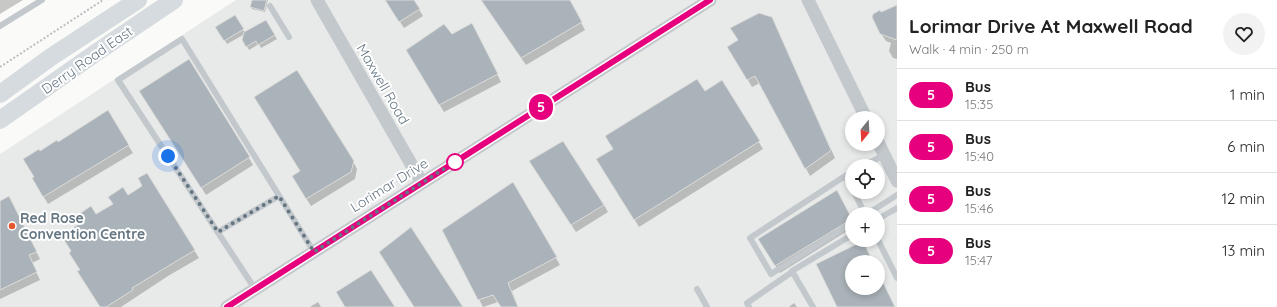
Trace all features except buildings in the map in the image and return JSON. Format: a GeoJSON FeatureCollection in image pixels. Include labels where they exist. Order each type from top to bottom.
{"type":"FeatureCollection","features":[{"type":"Feature","properties":{"kind":"main road","name":"Derry Road East"},"geometry":{"type":"LineString","coordinates":[[0,94],[51,57],[138,0]]}},
{"type":"Feature","properties":{"kind":"main road","name":"Derry Road East"},"geometry":{"type":"LineString","coordinates":[[0,120],[174,0]]}},
{"type":"Feature","properties":{"kind":"street","name":"Maxwell Road"},"geometry":{"type":"LineString","coordinates":[[317,0],[422,183]]}},
{"type":"Feature","properties":{"kind":"street","name":"Lorimar Drive"},"geometry":{"type":"LineString","coordinates":[[227,307],[710,0]]}},
{"type":"Feature","properties":{"kind":"street"},"geometry":{"type":"LineString","coordinates":[[808,0],[863,111]]}},
{"type":"Feature","properties":{"kind":"street"},"geometry":{"type":"LineString","coordinates":[[882,151],[897,181]]}},
{"type":"Feature","properties":{"kind":"lane"},"geometry":{"type":"LineString","coordinates":[[0,26],[42,0]]}},
{"type":"Feature","properties":{"kind":"lane"},"geometry":{"type":"LineString","coordinates":[[270,6],[289,37]]}},
{"type":"Feature","properties":{"kind":"lane"},"geometry":{"type":"LineString","coordinates":[[255,289],[118,80],[182,39],[314,252]]}},
{"type":"Feature","properties":{"kind":"lane"},"geometry":{"type":"LineString","coordinates":[[875,159],[884,154]]}},
{"type":"Feature","properties":{"kind":"lane"},"geometry":{"type":"LineString","coordinates":[[845,176],[750,238],[771,274],[845,227]]}},
{"type":"Feature","properties":{"kind":"lane"},"geometry":{"type":"LineString","coordinates":[[877,207],[897,195]]}},
{"type":"Feature","properties":{"kind":"lane"},"geometry":{"type":"LineString","coordinates":[[218,232],[279,196]]}},
{"type":"Feature","properties":{"kind":"lane"},"geometry":{"type":"LineString","coordinates":[[885,215],[897,208]]}},
{"type":"Feature","properties":{"kind":"lane"},"geometry":{"type":"LineString","coordinates":[[749,307],[747,303],[792,272],[845,239]]}},
{"type":"Feature","properties":{"kind":"lane"},"geometry":{"type":"LineString","coordinates":[[882,247],[897,278]]}},
{"type":"Feature","properties":{"kind":"lane"},"geometry":{"type":"LineString","coordinates":[[792,272],[813,307]]}},
{"type":"Feature","properties":{"kind":"lane"},"geometry":{"type":"LineString","coordinates":[[697,290],[708,307]]}},
{"type":"Feature","properties":{"kind":"path"},"geometry":{"type":"LineString","coordinates":[[0,67],[103,0]]}},
{"type":"Feature","properties":{"kind":"shaded area"},"geometry":{"type":"Polygon","coordinates":[[[236,0],[897,0],[897,307],[0,307],[0,154],[236,0]]]}},
{"type":"Feature","properties":{"kind":"bus line","name":"5"},"geometry":{"type":"LineString","coordinates":[[227,307],[710,0]]}},
{"type":"Feature","properties":{"kind":"place","name":"Red Rose Convention Centre"},"geometry":{"type":"Point","coordinates":[12,226]}},
{"type":"Feature","properties":{"kind":"route"},"geometry":{"type":"LineString","coordinates":[[168,156],[218,232],[279,196],[314,252],[458,160],[455,162]]}}]}
